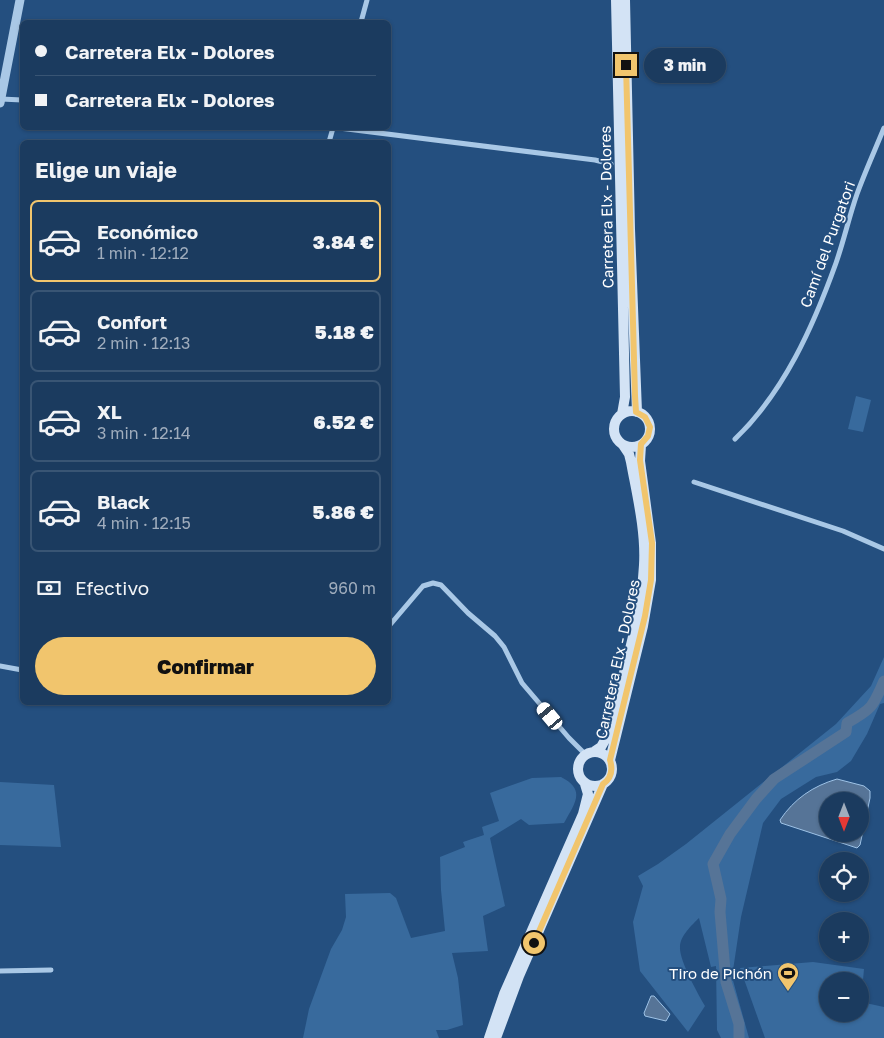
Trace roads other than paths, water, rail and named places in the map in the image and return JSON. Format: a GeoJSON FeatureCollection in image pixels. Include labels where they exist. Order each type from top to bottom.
{"type":"FeatureCollection","features":[{"type":"Feature","properties":{"kind":"main road","name":"Carretera Elx - Dolores"},"geometry":{"type":"LineString","coordinates":[[616,0],[625,397],[622,414]]}},
{"type":"Feature","properties":{"kind":"main road","name":"Carretera Elx - Dolores"},"geometry":{"type":"LineString","coordinates":[[625,0],[636,412]]}},
{"type":"Feature","properties":{"kind":"main road"},"geometry":{"type":"LineString","coordinates":[[629,411],[636,412],[645,417],[650,427],[648,436],[641,444],[634,447],[623,445],[616,440],[613,431],[615,420],[629,411]]}},
{"type":"Feature","properties":{"kind":"main road","name":"Carretera Elx - Dolores"},"geometry":{"type":"LineString","coordinates":[[610,760],[644,621],[651,580],[652,543],[640,460],[641,444]]}},
{"type":"Feature","properties":{"kind":"main road","name":"Carretera Elx - Dolores"},"geometry":{"type":"LineString","coordinates":[[590,753],[601,747],[608,733],[638,613],[643,578],[644,551],[638,500],[632,462],[623,445]]}},
{"type":"Feature","properties":{"kind":"main road"},"geometry":{"type":"LineString","coordinates":[[489,1038],[510,978],[583,814],[588,794],[585,784],[577,771],[579,761],[590,753],[604,754],[610,760],[612,771],[608,781],[596,786],[585,784]]}},
{"type":"Feature","properties":{"kind":"main road"},"geometry":{"type":"LineString","coordinates":[[496,1038],[519,976],[603,784]]}},
{"type":"Feature","properties":{"kind":"street"},"geometry":{"type":"LineString","coordinates":[[0,103],[20,0]]}},
{"type":"Feature","properties":{"kind":"street"},"geometry":{"type":"LineString","coordinates":[[362,20],[367,0]]}},
{"type":"Feature","properties":{"kind":"street"},"geometry":{"type":"LineString","coordinates":[[1,99],[20,100]]}},
{"type":"Feature","properties":{"kind":"street","name":"Camí del Purgatori"},"geometry":{"type":"LineString","coordinates":[[735,439],[766,406],[800,348],[818,309],[836,262],[857,195],[884,128]]}},
{"type":"Feature","properties":{"kind":"street"},"geometry":{"type":"LineString","coordinates":[[354,130],[579,158],[611,164]]}},
{"type":"Feature","properties":{"kind":"street"},"geometry":{"type":"LineString","coordinates":[[694,482],[842,531],[884,549]]}},
{"type":"Feature","properties":{"kind":"street"},"geometry":{"type":"LineString","coordinates":[[391,624],[423,586],[433,583],[441,585],[468,613],[495,636],[504,647],[522,683],[569,738],[590,753]]}},
{"type":"Feature","properties":{"kind":"street"},"geometry":{"type":"LineString","coordinates":[[0,666],[20,670]]}},
{"type":"Feature","properties":{"kind":"street"},"geometry":{"type":"LineString","coordinates":[[0,971],[51,970]]}},
{"type":"Feature","properties":{"kind":"waterway"},"geometry":{"type":"LineString","coordinates":[[739,1038],[739,1024],[726,982],[720,912],[721,899],[713,864],[730,834],[756,799],[774,779],[846,732],[847,723],[871,706],[884,681]]}},
{"type":"Feature","properties":{"kind":"place","name":"Tiro de Pichón"},"geometry":{"type":"Point","coordinates":[788,992]}}]}
